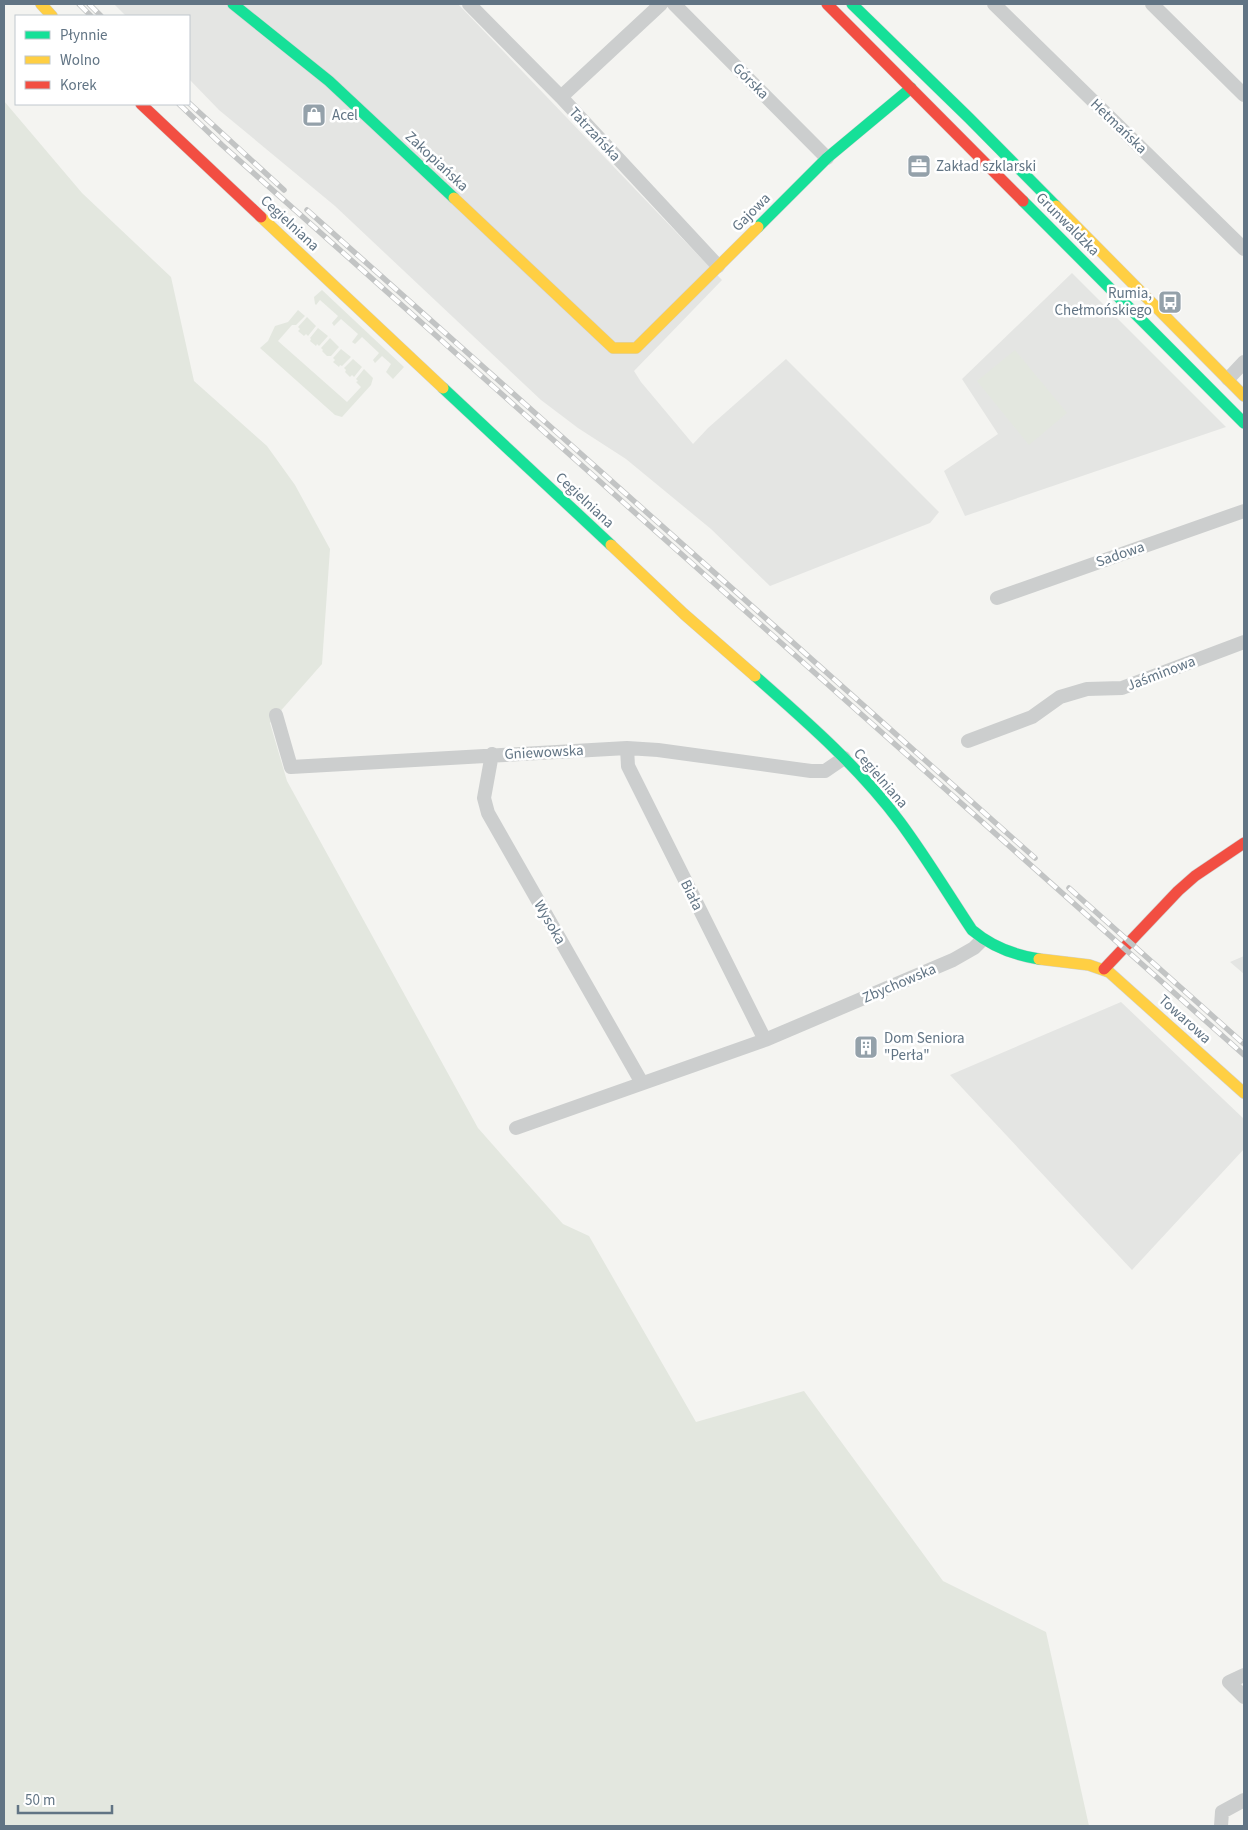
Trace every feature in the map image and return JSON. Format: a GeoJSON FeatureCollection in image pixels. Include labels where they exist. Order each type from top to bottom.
{"type":"FeatureCollection","features":[{"type":"Feature","properties":{"kind":"street"},"geometry":{"type":"LineString","coordinates":[[40,4],[51,15]]}},
{"type":"Feature","properties":{"kind":"street","name":"Zakopiańska"},"geometry":{"type":"LineString","coordinates":[[233,4],[329,81],[613,348]]}},
{"type":"Feature","properties":{"kind":"street","name":"Tatrzańska"},"geometry":{"type":"LineString","coordinates":[[468,4],[561,97],[718,266]]}},
{"type":"Feature","properties":{"kind":"street"},"geometry":{"type":"LineString","coordinates":[[561,97],[661,4]]}},
{"type":"Feature","properties":{"kind":"street","name":"Górska"},"geometry":{"type":"LineString","coordinates":[[674,4],[827,158]]}},
{"type":"Feature","properties":{"kind":"street","name":"Grunwaldzka"},"geometry":{"type":"LineString","coordinates":[[827,4],[1244,423]]}},
{"type":"Feature","properties":{"kind":"street","name":"Grunwaldzka"},"geometry":{"type":"LineString","coordinates":[[852,4],[1244,396]]}},
{"type":"Feature","properties":{"kind":"street","name":"Hetmańska"},"geometry":{"type":"LineString","coordinates":[[994,4],[1241,240]]}},
{"type":"Feature","properties":{"kind":"street"},"geometry":{"type":"LineString","coordinates":[[1152,4],[1244,95]]}},
{"type":"Feature","properties":{"kind":"street","name":"Gajowa"},"geometry":{"type":"LineString","coordinates":[[613,348],[636,348],[827,158],[911,88]]}},
{"type":"Feature","properties":{"kind":"street","name":"Cegielniana"},"geometry":{"type":"LineString","coordinates":[[142,105],[677,608],[812,727],[844,758],[900,822],[972,930],[982,940]]}},
{"type":"Feature","properties":{"kind":"street"},"geometry":{"type":"LineString","coordinates":[[1228,379],[1244,362]]}},
{"type":"Feature","properties":{"kind":"street","name":"Sadowa"},"geometry":{"type":"LineString","coordinates":[[997,598],[1244,510]]}},
{"type":"Feature","properties":{"kind":"street","name":"Jaśminowa"},"geometry":{"type":"LineString","coordinates":[[968,741],[1032,717],[1060,697],[1087,689],[1122,688],[1244,642]]}},
{"type":"Feature","properties":{"kind":"street","name":"Gniewowska"},"geometry":{"type":"LineString","coordinates":[[276,715],[291,767],[492,754],[628,748],[658,750],[811,771],[825,771],[844,758]]}},
{"type":"Feature","properties":{"kind":"street","name":"Biała"},"geometry":{"type":"LineString","coordinates":[[628,748],[628,766],[764,1040]]}},
{"type":"Feature","properties":{"kind":"street","name":"Wysoka"},"geometry":{"type":"LineString","coordinates":[[492,754],[484,798],[488,813],[642,1083]]}},
{"type":"Feature","properties":{"kind":"street"},"geometry":{"type":"LineString","coordinates":[[982,940],[1016,956],[1104,969],[1178,891],[1195,876],[1244,843]]}},
{"type":"Feature","properties":{"kind":"street","name":"Zbychowska"},"geometry":{"type":"LineString","coordinates":[[516,1128],[764,1040],[953,960],[974,948],[982,940]]}},
{"type":"Feature","properties":{"kind":"street","name":"Towarowa"},"geometry":{"type":"LineString","coordinates":[[1104,969],[1125,985],[1244,1093]]}},
{"type":"Feature","properties":{"kind":"street"},"geometry":{"type":"LineString","coordinates":[[1244,1675],[1229,1682],[1244,1696]]}},
{"type":"Feature","properties":{"kind":"street"},"geometry":{"type":"LineString","coordinates":[[1221,1826],[1222,1812],[1244,1800]]}},
{"type":"Feature","properties":{"kind":"shaded area"},"geometry":{"type":"Polygon","coordinates":[[[114,4],[458,4],[722,280],[634,371],[693,444],[708,428],[786,359],[939,512],[930,523],[770,586],[711,529],[626,459],[578,428],[541,400],[335,206],[219,110],[190,80],[190,15],[125,15],[114,4]]]}},
{"type":"Feature","properties":{"kind":"shaded area"},"geometry":{"type":"Polygon","coordinates":[[[4,101],[82,193],[171,277],[194,381],[267,446],[295,485],[330,549],[322,664],[270,723],[287,781],[478,1128],[563,1224],[589,1236],[696,1422],[804,1391],[943,1581],[1046,1632],[1089,1826],[4,1826],[4,101]]]}},
{"type":"Feature","properties":{"kind":"shaded area"},"geometry":{"type":"Polygon","coordinates":[[[1072,273],[1226,427],[965,516],[944,471],[998,434],[962,379],[1072,273]]]}},
{"type":"Feature","properties":{"kind":"shaded area"},"geometry":{"type":"Polygon","coordinates":[[[322,290],[404,367],[393,379],[386,372],[391,364],[382,356],[375,363],[373,360],[379,353],[362,337],[355,344],[352,342],[358,334],[341,319],[334,326],[332,323],[338,316],[320,300],[315,304],[314,297],[322,290]]]}},
{"type":"Feature","properties":{"kind":"shaded area"},"geometry":{"type":"Polygon","coordinates":[[[298,310],[305,316],[296,325],[292,325],[278,341],[347,402],[361,387],[356,382],[358,381],[356,379],[364,369],[373,378],[371,385],[342,417],[335,415],[260,348],[268,341],[275,326],[288,322],[298,310]]]}},
{"type":"Feature","properties":{"kind":"shaded area"},"geometry":{"type":"Polygon","coordinates":[[[307,317],[316,326],[308,336],[306,334],[304,336],[298,331],[300,329],[298,327],[307,317]]]}},
{"type":"Feature","properties":{"kind":"shaded area"},"geometry":{"type":"Polygon","coordinates":[[[318,328],[328,336],[319,346],[317,344],[316,346],[310,341],[310,338],[318,328]]]}},
{"type":"Feature","properties":{"kind":"shaded area"},"geometry":{"type":"Polygon","coordinates":[[[330,338],[339,347],[331,356],[327,356],[321,348],[330,338]]]}},
{"type":"Feature","properties":{"kind":"shaded area"},"geometry":{"type":"Polygon","coordinates":[[[341,349],[351,357],[339,367],[333,362],[335,360],[333,358],[341,349]]]}},
{"type":"Feature","properties":{"kind":"shaded area"},"geometry":{"type":"Polygon","coordinates":[[[1015,350],[1067,413],[1029,445],[977,381],[1015,350]]]}},
{"type":"Feature","properties":{"kind":"shaded area"},"geometry":{"type":"Polygon","coordinates":[[[353,359],[362,367],[354,377],[352,375],[350,377],[344,368],[353,359]]]}},
{"type":"Feature","properties":{"kind":"shaded area"},"geometry":{"type":"Polygon","coordinates":[[[1244,956],[1244,974],[1230,962],[1244,956]]]}},
{"type":"Feature","properties":{"kind":"shaded area"},"geometry":{"type":"Polygon","coordinates":[[[1121,1002],[1244,1119],[1244,1149],[1132,1270],[950,1075],[1121,1002]]]}},
{"type":"Feature","properties":{"kind":"railway"},"geometry":{"type":"LineString","coordinates":[[79,4],[90,15]]}},
{"type":"Feature","properties":{"kind":"railway"},"geometry":{"type":"LineString","coordinates":[[89,4],[100,15]]}},
{"type":"Feature","properties":{"kind":"railway"},"geometry":{"type":"LineString","coordinates":[[190,104],[284,190]]}},
{"type":"Feature","properties":{"kind":"railway"},"geometry":{"type":"LineString","coordinates":[[180,105],[222,145],[1244,1055]]}},
{"type":"Feature","properties":{"kind":"railway"},"geometry":{"type":"LineString","coordinates":[[307,210],[1035,858]]}},
{"type":"Feature","properties":{"kind":"railway"},"geometry":{"type":"LineString","coordinates":[[1069,888],[1244,1044]]}},
{"type":"Feature","properties":{"kind":"traffic: fast"},"geometry":{"type":"LineString","coordinates":[[233,4],[329,81],[454,198]]}},
{"type":"Feature","properties":{"kind":"traffic: fast"},"geometry":{"type":"LineString","coordinates":[[852,4],[1056,206]]}},
{"type":"Feature","properties":{"kind":"traffic: fast"},"geometry":{"type":"LineString","coordinates":[[758,227],[827,158],[911,88]]}},
{"type":"Feature","properties":{"kind":"traffic: fast"},"geometry":{"type":"LineString","coordinates":[[1023,201],[1244,423]]}},
{"type":"Feature","properties":{"kind":"traffic: fast"},"geometry":{"type":"LineString","coordinates":[[443,388],[611,545]]}},
{"type":"Feature","properties":{"kind":"traffic: fast"},"geometry":{"type":"LineString","coordinates":[[755,676],[831,745],[867,782],[900,822],[972,930],[987,941],[1003,949],[1039,959]]}},
{"type":"Feature","properties":{"kind":"traffic: slow"},"geometry":{"type":"LineString","coordinates":[[41,4],[51,15]]}},
{"type":"Feature","properties":{"kind":"traffic: slow"},"geometry":{"type":"LineString","coordinates":[[454,198],[613,348],[636,348],[758,227]]}},
{"type":"Feature","properties":{"kind":"traffic: slow"},"geometry":{"type":"LineString","coordinates":[[1056,206],[1244,396]]}},
{"type":"Feature","properties":{"kind":"traffic: slow"},"geometry":{"type":"LineString","coordinates":[[261,217],[443,388]]}},
{"type":"Feature","properties":{"kind":"traffic: slow"},"geometry":{"type":"LineString","coordinates":[[611,545],[684,614],[755,676]]}},
{"type":"Feature","properties":{"kind":"traffic: slow"},"geometry":{"type":"LineString","coordinates":[[1039,959],[1089,965],[1109,972],[1244,1093]]}},
{"type":"Feature","properties":{"kind":"traffic: jam"},"geometry":{"type":"LineString","coordinates":[[827,4],[1023,201]]}},
{"type":"Feature","properties":{"kind":"traffic: jam"},"geometry":{"type":"LineString","coordinates":[[142,105],[261,217]]}},
{"type":"Feature","properties":{"kind":"traffic: jam"},"geometry":{"type":"LineString","coordinates":[[1104,969],[1178,891],[1195,876],[1244,843]]}},
{"type":"Feature","properties":{"kind":"place","name":"Acel"},"geometry":{"type":"Point","coordinates":[314,115]}},
{"type":"Feature","properties":{"kind":"place","name":"Zakład szklarski"},"geometry":{"type":"Point","coordinates":[919,166]}},
{"type":"Feature","properties":{"kind":"place","name":"Rumia, Chełmońskiego"},"geometry":{"type":"Point","coordinates":[1170,302]}},
{"type":"Feature","properties":{"kind":"place","name":"Dom Seniora \"Perła\""},"geometry":{"type":"Point","coordinates":[866,1047]}}]}
